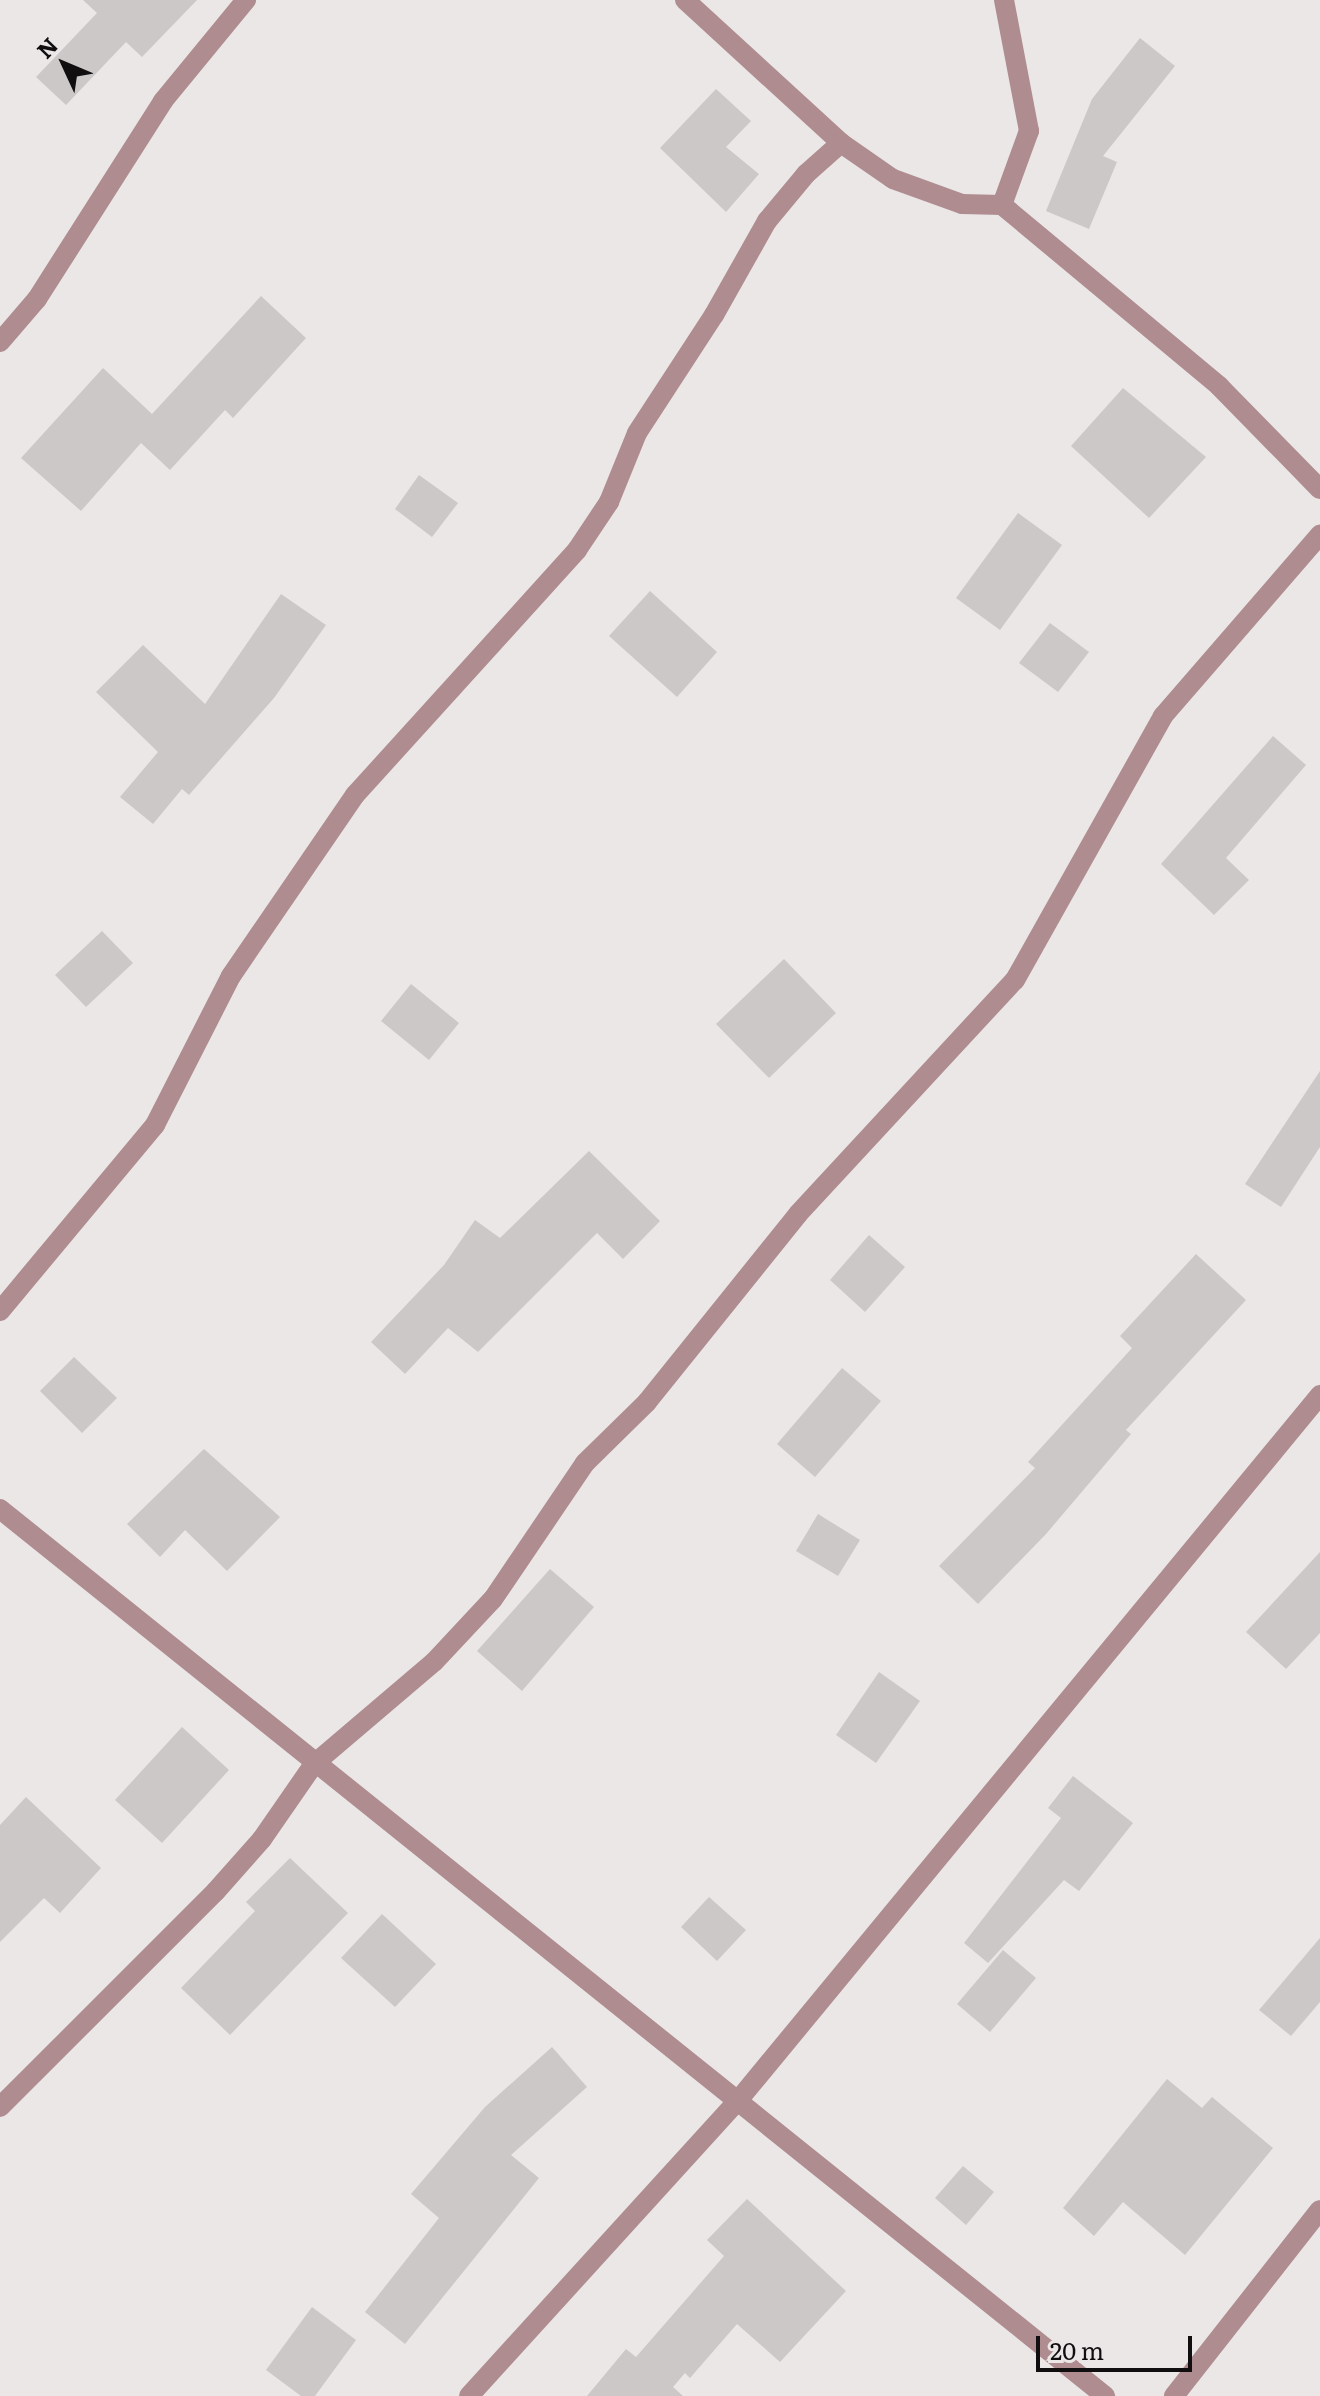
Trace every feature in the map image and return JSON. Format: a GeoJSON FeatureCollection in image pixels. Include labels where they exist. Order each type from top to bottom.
{"type":"FeatureCollection","features":[{"type":"Feature","properties":{"kind":"street"},"geometry":{"type":"LineString","coordinates":[[0,342],[37,299],[163,101],[246,0]]}},
{"type":"Feature","properties":{"kind":"street"},"geometry":{"type":"LineString","coordinates":[[685,0],[841,143],[893,179],[962,204],[1002,205],[1219,386],[1320,489]]}},
{"type":"Feature","properties":{"kind":"street"},"geometry":{"type":"LineString","coordinates":[[1002,205],[1029,131],[1004,0]]}},
{"type":"Feature","properties":{"kind":"street"},"geometry":{"type":"LineString","coordinates":[[0,1311],[155,1125],[231,976],[355,795],[577,550],[609,502],[637,433],[767,221],[806,174],[841,143]]}},
{"type":"Feature","properties":{"kind":"street"},"geometry":{"type":"LineString","coordinates":[[0,2107],[216,1891],[262,1839],[314,1764],[434,1662],[493,1599],[585,1463],[647,1402],[817,1192],[1015,980],[1163,716],[1320,535]]}},
{"type":"Feature","properties":{"kind":"street"},"geometry":{"type":"LineString","coordinates":[[469,2396],[736,2103],[1320,1395]]}},
{"type":"Feature","properties":{"kind":"street"},"geometry":{"type":"LineString","coordinates":[[0,1509],[736,2103],[1105,2396]]}},
{"type":"Feature","properties":{"kind":"street"},"geometry":{"type":"LineString","coordinates":[[1174,2396],[1320,2210]]}},
{"type":"Feature","properties":{"kind":"building"},"geometry":{"type":"Polygon","coordinates":[[[83,0],[197,0],[142,57],[126,42],[66,105],[36,77],[97,13],[83,0]]]}},
{"type":"Feature","properties":{"kind":"building"},"geometry":{"type":"Polygon","coordinates":[[[1140,38],[1175,66],[1103,156],[1117,162],[1089,229],[1046,211],[1092,99],[1140,38]]]}},
{"type":"Feature","properties":{"kind":"building"},"geometry":{"type":"Polygon","coordinates":[[[716,89],[751,121],[726,147],[759,174],[726,212],[660,148],[716,89]]]}},
{"type":"Feature","properties":{"kind":"building"},"geometry":{"type":"Polygon","coordinates":[[[261,296],[306,338],[233,418],[225,410],[170,470],[141,443],[81,511],[21,458],[103,368],[152,414],[261,296]]]}},
{"type":"Feature","properties":{"kind":"building"},"geometry":{"type":"Polygon","coordinates":[[[1123,388],[1206,457],[1149,518],[1071,446],[1123,388]]]}},
{"type":"Feature","properties":{"kind":"building"},"geometry":{"type":"Polygon","coordinates":[[[419,475],[458,503],[432,537],[395,509],[419,475]]]}},
{"type":"Feature","properties":{"kind":"building"},"geometry":{"type":"Polygon","coordinates":[[[1018,513],[1062,545],[1000,630],[956,598],[1018,513]]]}},
{"type":"Feature","properties":{"kind":"building"},"geometry":{"type":"Polygon","coordinates":[[[650,591],[717,652],[677,697],[609,636],[650,591]]]}},
{"type":"Feature","properties":{"kind":"building"},"geometry":{"type":"Polygon","coordinates":[[[281,594],[326,625],[274,698],[189,795],[182,789],[153,824],[120,797],[158,752],[96,692],[143,645],[205,704],[281,594]]]}},
{"type":"Feature","properties":{"kind":"building"},"geometry":{"type":"Polygon","coordinates":[[[1050,623],[1089,652],[1058,692],[1019,663],[1050,623]]]}},
{"type":"Feature","properties":{"kind":"building"},"geometry":{"type":"Polygon","coordinates":[[[1273,736],[1306,765],[1226,858],[1249,880],[1214,915],[1161,864],[1273,736]]]}},
{"type":"Feature","properties":{"kind":"building"},"geometry":{"type":"Polygon","coordinates":[[[102,931],[133,963],[86,1007],[55,975],[102,931]]]}},
{"type":"Feature","properties":{"kind":"building"},"geometry":{"type":"Polygon","coordinates":[[[784,959],[836,1013],[769,1078],[716,1024],[784,959]]]}},
{"type":"Feature","properties":{"kind":"building"},"geometry":{"type":"Polygon","coordinates":[[[411,984],[459,1023],[429,1060],[381,1021],[411,984]]]}},
{"type":"Feature","properties":{"kind":"building"},"geometry":{"type":"Polygon","coordinates":[[[1320,1071],[1320,1147],[1281,1207],[1245,1184],[1320,1071]]]}},
{"type":"Feature","properties":{"kind":"building"},"geometry":{"type":"Polygon","coordinates":[[[589,1151],[660,1221],[623,1259],[597,1233],[478,1352],[448,1328],[405,1374],[371,1342],[444,1265],[475,1220],[500,1238],[589,1151]]]}},
{"type":"Feature","properties":{"kind":"building"},"geometry":{"type":"Polygon","coordinates":[[[869,1235],[905,1267],[865,1312],[830,1280],[869,1235]]]}},
{"type":"Feature","properties":{"kind":"building"},"geometry":{"type":"Polygon","coordinates":[[[1196,1254],[1246,1300],[1126,1430],[1131,1434],[1046,1534],[978,1604],[939,1566],[1035,1468],[1028,1462],[1132,1348],[1120,1336],[1196,1254]]]}},
{"type":"Feature","properties":{"kind":"building"},"geometry":{"type":"Polygon","coordinates":[[[74,1357],[117,1398],[82,1433],[40,1391],[74,1357]]]}},
{"type":"Feature","properties":{"kind":"building"},"geometry":{"type":"Polygon","coordinates":[[[842,1368],[881,1401],[815,1477],[777,1444],[842,1368]]]}},
{"type":"Feature","properties":{"kind":"building"},"geometry":{"type":"Polygon","coordinates":[[[204,1449],[280,1517],[227,1571],[185,1530],[160,1557],[127,1524],[204,1449]]]}},
{"type":"Feature","properties":{"kind":"building"},"geometry":{"type":"Polygon","coordinates":[[[818,1514],[860,1540],[838,1576],[796,1551],[818,1514]]]}},
{"type":"Feature","properties":{"kind":"building"},"geometry":{"type":"Polygon","coordinates":[[[1320,1552],[1320,1633],[1286,1669],[1246,1632],[1320,1552]]]}},
{"type":"Feature","properties":{"kind":"building"},"geometry":{"type":"Polygon","coordinates":[[[550,1569],[594,1607],[522,1691],[477,1651],[550,1569]]]}},
{"type":"Feature","properties":{"kind":"building"},"geometry":{"type":"Polygon","coordinates":[[[879,1672],[920,1701],[876,1763],[836,1735],[879,1672]]]}},
{"type":"Feature","properties":{"kind":"building"},"geometry":{"type":"Polygon","coordinates":[[[182,1727],[229,1770],[162,1843],[115,1800],[182,1727]]]}},
{"type":"Feature","properties":{"kind":"building"},"geometry":{"type":"Polygon","coordinates":[[[1073,1776],[1133,1823],[1079,1891],[1064,1880],[988,1963],[964,1943],[1061,1818],[1048,1808],[1073,1776]]]}},
{"type":"Feature","properties":{"kind":"building"},"geometry":{"type":"Polygon","coordinates":[[[26,1797],[101,1868],[60,1913],[44,1898],[0,1942],[0,1825],[26,1797]]]}},
{"type":"Feature","properties":{"kind":"building"},"geometry":{"type":"Polygon","coordinates":[[[290,1858],[348,1913],[230,2035],[181,1988],[255,1911],[246,1902],[290,1858]]]}},
{"type":"Feature","properties":{"kind":"building"},"geometry":{"type":"Polygon","coordinates":[[[709,1897],[746,1930],[717,1961],[681,1927],[709,1897]]]}},
{"type":"Feature","properties":{"kind":"building"},"geometry":{"type":"Polygon","coordinates":[[[382,1914],[436,1964],[395,2007],[341,1958],[382,1914]]]}},
{"type":"Feature","properties":{"kind":"building"},"geometry":{"type":"Polygon","coordinates":[[[1320,1938],[1320,2002],[1291,2036],[1259,2010],[1320,1938]]]}},
{"type":"Feature","properties":{"kind":"building"},"geometry":{"type":"Polygon","coordinates":[[[1003,1950],[1036,1978],[990,2032],[957,2004],[1003,1950]]]}},
{"type":"Feature","properties":{"kind":"building"},"geometry":{"type":"Polygon","coordinates":[[[552,2047],[587,2087],[511,2155],[539,2178],[405,2344],[365,2312],[439,2218],[411,2194],[485,2107],[552,2047]]]}},
{"type":"Feature","properties":{"kind":"building"},"geometry":{"type":"Polygon","coordinates":[[[1167,2079],[1202,2108],[1212,2097],[1273,2148],[1185,2255],[1123,2202],[1094,2236],[1063,2208],[1167,2079]]]}},
{"type":"Feature","properties":{"kind":"building"},"geometry":{"type":"Polygon","coordinates":[[[963,2166],[994,2192],[966,2225],[935,2198],[963,2166]]]}},
{"type":"Feature","properties":{"kind":"building"},"geometry":{"type":"Polygon","coordinates":[[[747,2199],[846,2291],[780,2362],[737,2324],[690,2378],[685,2373],[673,2387],[683,2396],[587,2396],[626,2349],[636,2357],[724,2256],[707,2240],[747,2199]]]}},
{"type":"Feature","properties":{"kind":"building"},"geometry":{"type":"Polygon","coordinates":[[[312,2307],[356,2340],[315,2396],[301,2396],[266,2370],[312,2307]]]}}]}
